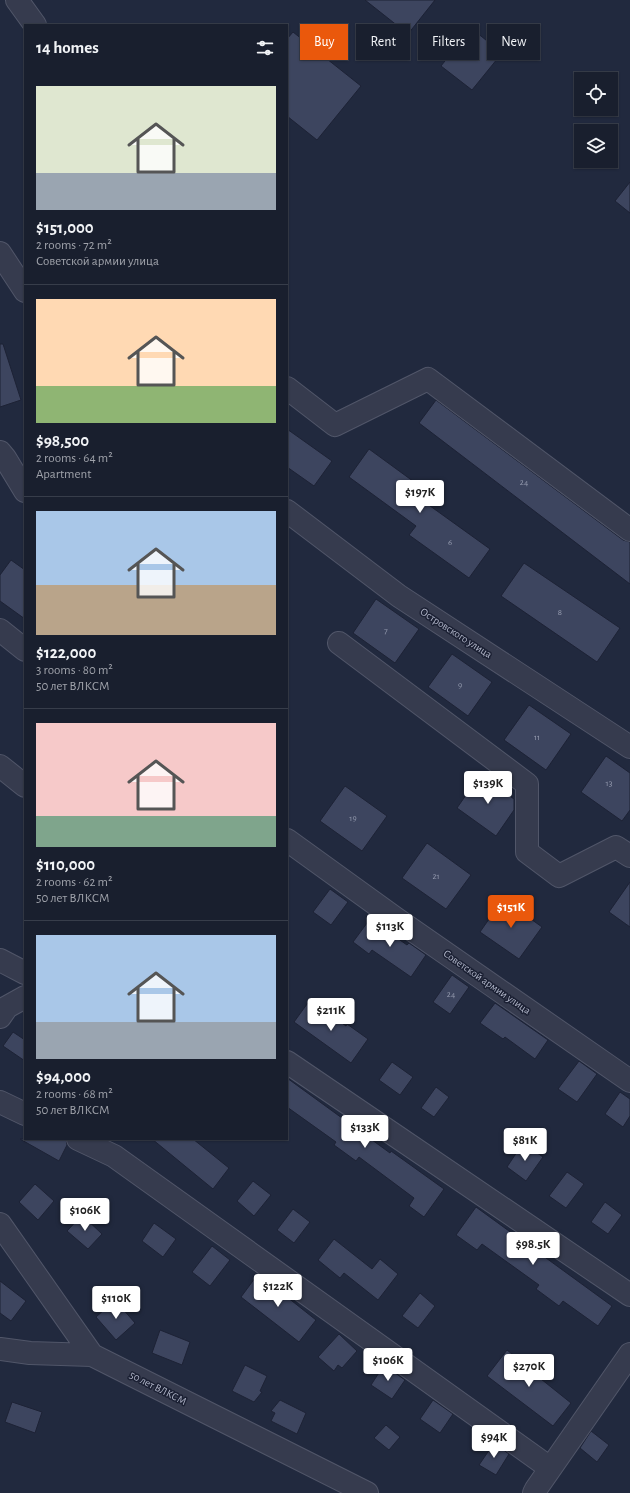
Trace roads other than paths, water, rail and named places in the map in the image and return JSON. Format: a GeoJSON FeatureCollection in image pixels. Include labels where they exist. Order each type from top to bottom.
{"type":"FeatureCollection","features":[{"type":"Feature","properties":{"kind":"street"},"geometry":{"type":"LineString","coordinates":[[16,0],[34,24]]}},
{"type":"Feature","properties":{"kind":"street"},"geometry":{"type":"LineString","coordinates":[[0,253],[24,289]]}},
{"type":"Feature","properties":{"kind":"street"},"geometry":{"type":"LineString","coordinates":[[288,389],[335,425],[428,379],[630,530]]}},
{"type":"Feature","properties":{"kind":"street"},"geometry":{"type":"LineString","coordinates":[[0,452],[24,489]]}},
{"type":"Feature","properties":{"kind":"street","name":"Островского улица"},"geometry":{"type":"LineString","coordinates":[[288,512],[399,596],[630,747]]}},
{"type":"Feature","properties":{"kind":"street"},"geometry":{"type":"LineString","coordinates":[[0,630],[24,649]]}},
{"type":"Feature","properties":{"kind":"street"},"geometry":{"type":"LineString","coordinates":[[339,643],[527,784],[527,852],[559,876],[616,847],[630,856]]}},
{"type":"Feature","properties":{"kind":"street"},"geometry":{"type":"LineString","coordinates":[[0,766],[24,785]]}},
{"type":"Feature","properties":{"kind":"street","name":"Советской армии улица"},"geometry":{"type":"LineString","coordinates":[[290,849],[395,918],[630,1081]]}},
{"type":"Feature","properties":{"kind":"street"},"geometry":{"type":"LineString","coordinates":[[0,960],[24,972]]}},
{"type":"Feature","properties":{"kind":"street"},"geometry":{"type":"LineString","coordinates":[[0,1017],[7,1007],[24,998]]}},
{"type":"Feature","properties":{"kind":"street"},"geometry":{"type":"LineString","coordinates":[[288,1063],[630,1295]]}},
{"type":"Feature","properties":{"kind":"street"},"geometry":{"type":"LineString","coordinates":[[0,1102],[24,1114]]}},
{"type":"Feature","properties":{"kind":"street"},"geometry":{"type":"LineString","coordinates":[[83,1140],[119,1147],[550,1468]]}},
{"type":"Feature","properties":{"kind":"street","name":"50 лет ВЛКСМ"},"geometry":{"type":"LineString","coordinates":[[0,1224],[92,1355],[367,1493]]}},
{"type":"Feature","properties":{"kind":"street"},"geometry":{"type":"LineString","coordinates":[[0,1349],[30,1353],[92,1355]]}},
{"type":"Feature","properties":{"kind":"street"},"geometry":{"type":"LineString","coordinates":[[534,1493],[630,1354]]}}]}
